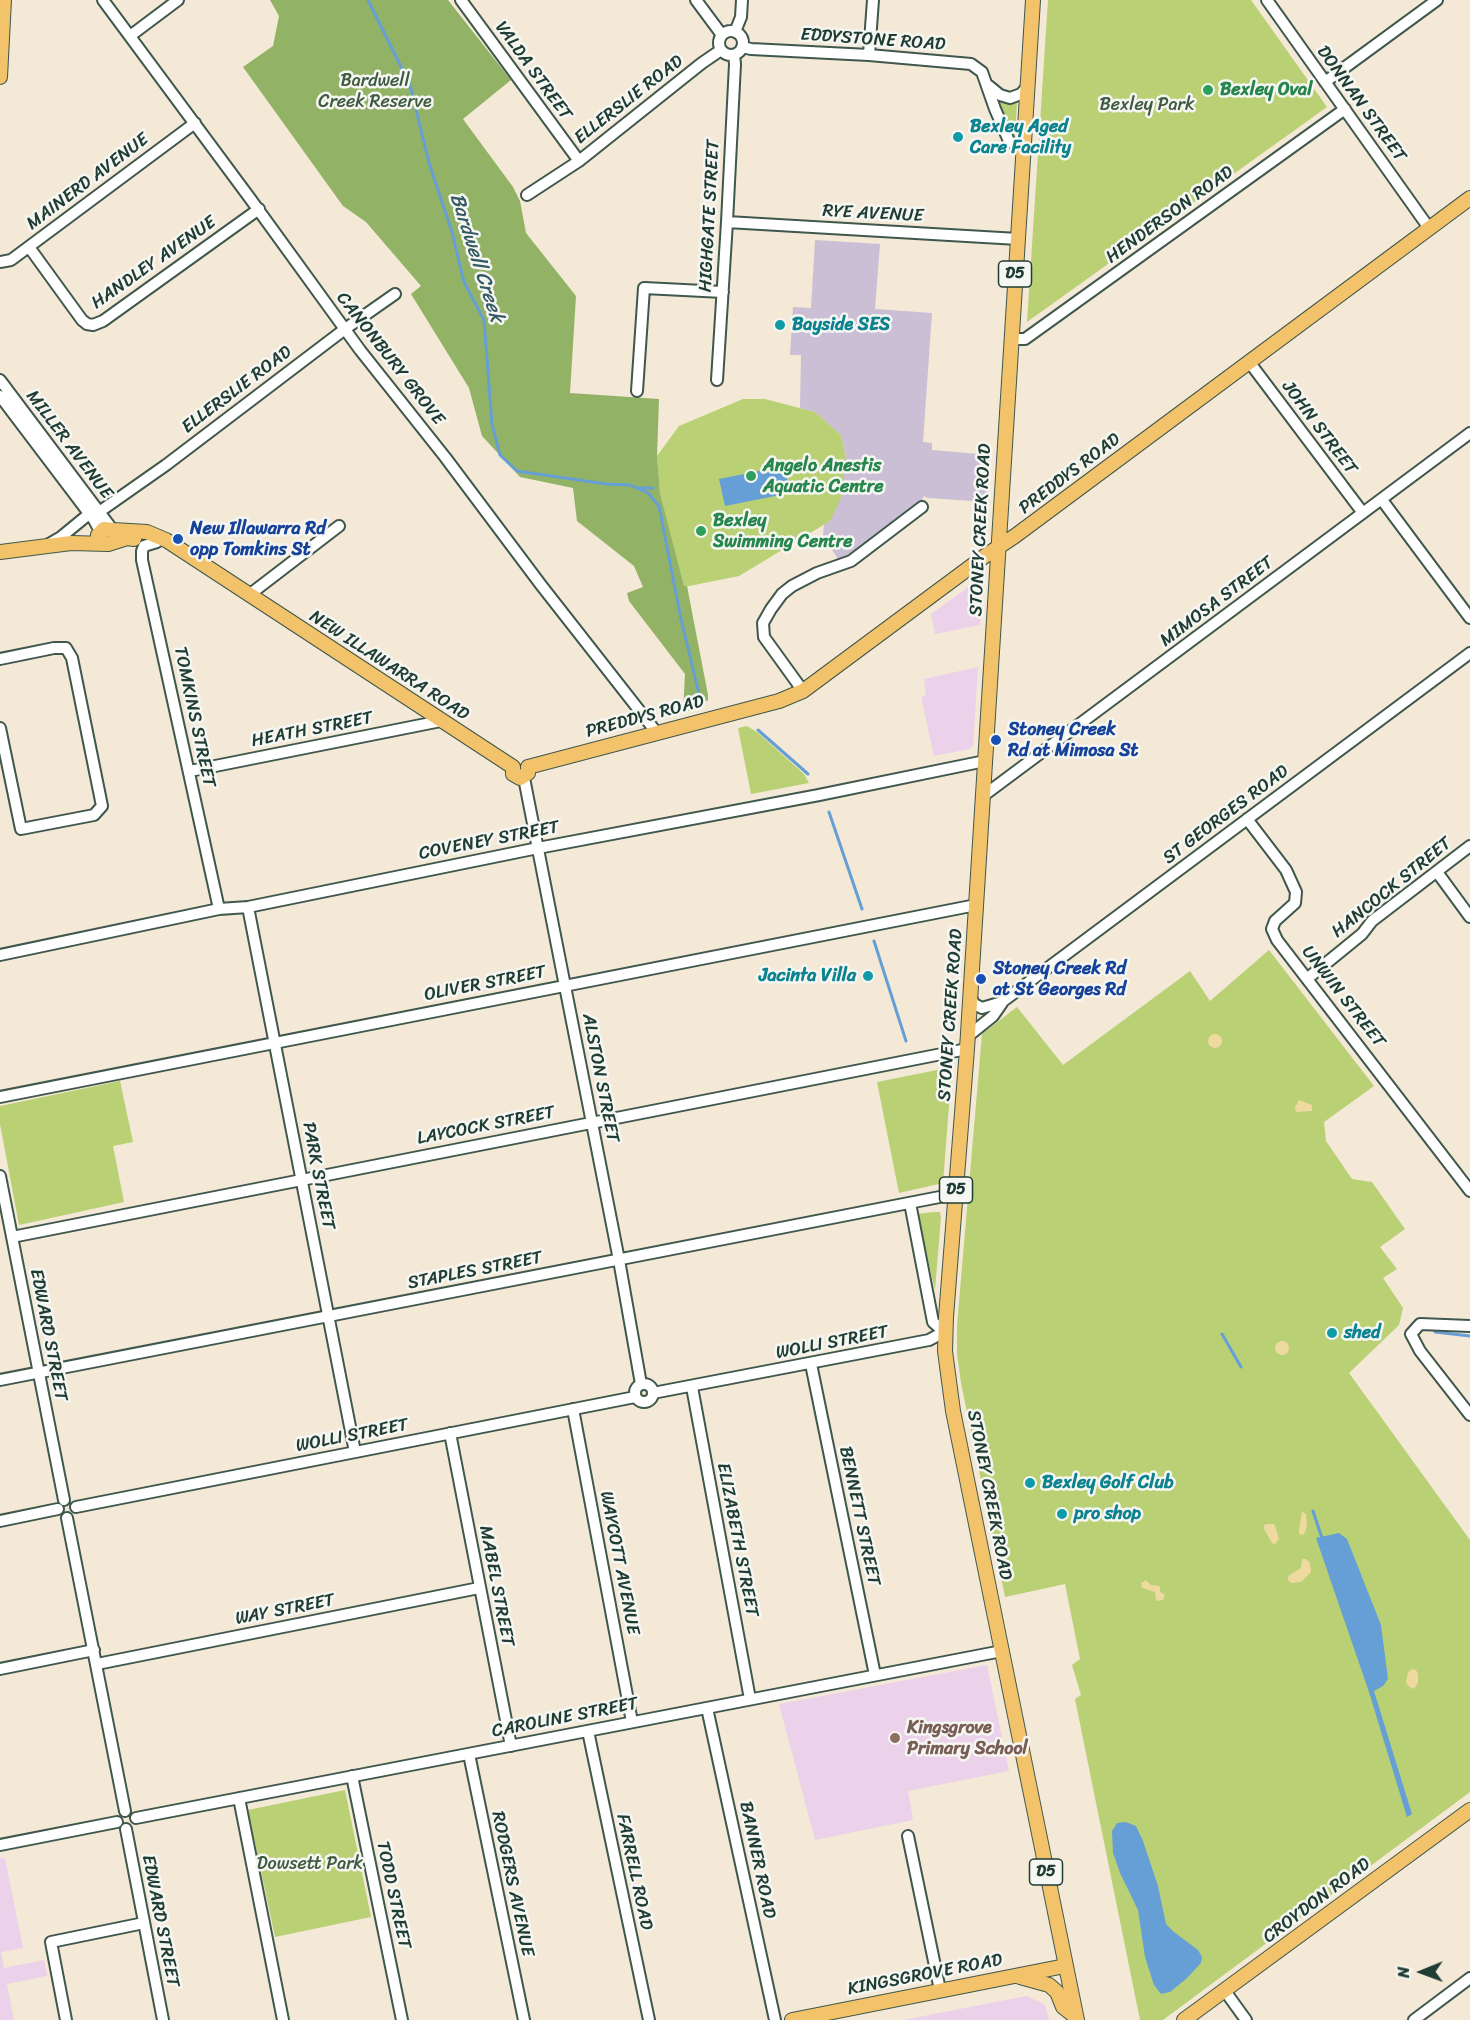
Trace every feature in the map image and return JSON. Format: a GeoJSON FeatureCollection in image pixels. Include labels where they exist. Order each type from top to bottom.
{"type":"FeatureCollection","features":[{"type":"Feature","properties":{"kind":"main road"},"geometry":{"type":"LineString","coordinates":[[0,77],[4,0]]}},
{"type":"Feature","properties":{"kind":"main road","name":"STONEY CREEK ROAD"},"geometry":{"type":"LineString","coordinates":[[1033,0],[968,1042],[944,1332],[949,1389],[1076,2018]]}},
{"type":"Feature","properties":{"kind":"main road","name":"PREDDYS ROAD"},"geometry":{"type":"LineString","coordinates":[[513,767],[520,762],[526,772],[657,733],[779,701],[803,691],[1250,363],[1470,198]]}},
{"type":"Feature","properties":{"kind":"main road","name":"NEW ILLAWARRA ROAD"},"geometry":{"type":"LineString","coordinates":[[0,552],[137,531],[160,537],[244,589],[247,594]]}},
{"type":"Feature","properties":{"kind":"main road","name":"NEW ILLAWARRA ROAD"},"geometry":{"type":"LineString","coordinates":[[106,535],[157,542],[170,548],[247,594],[513,767]]}},
{"type":"Feature","properties":{"kind":"main road","name":"CROYDON ROAD"},"geometry":{"type":"LineString","coordinates":[[1184,2020],[1470,1810]]}},
{"type":"Feature","properties":{"kind":"main road","name":"KINGSGROVE ROAD"},"geometry":{"type":"LineString","coordinates":[[792,2020],[1065,1966]]}},
{"type":"Feature","properties":{"kind":"main road"},"geometry":{"type":"LineString","coordinates":[[1015,1976],[1049,1985],[1057,1992],[1066,2010],[1076,2018]]}},
{"type":"Feature","properties":{"kind":"street","name":"CANONBURY GROVE"},"geometry":{"type":"LineString","coordinates":[[103,0],[259,209],[345,329],[657,733]]}},
{"type":"Feature","properties":{"kind":"street"},"geometry":{"type":"LineString","coordinates":[[130,36],[178,0]]}},
{"type":"Feature","properties":{"kind":"street","name":"VALDA STREET"},"geometry":{"type":"LineString","coordinates":[[461,0],[579,161]]}},
{"type":"Feature","properties":{"kind":"street"},"geometry":{"type":"LineString","coordinates":[[696,0],[722,35]]}},
{"type":"Feature","properties":{"kind":"street"},"geometry":{"type":"LineString","coordinates":[[735,32],[741,17],[742,0]]}},
{"type":"Feature","properties":{"kind":"street"},"geometry":{"type":"LineString","coordinates":[[869,55],[873,0]]}},
{"type":"Feature","properties":{"kind":"street","name":"DONNAN STREET"},"geometry":{"type":"LineString","coordinates":[[1267,0],[1430,228]]}},
{"type":"Feature","properties":{"kind":"street"},"geometry":{"type":"LineString","coordinates":[[1325,82],[1437,0]]}},
{"type":"Feature","properties":{"kind":"street"},"geometry":{"type":"LineString","coordinates":[[728,31],[735,32],[741,37],[742,47],[729,55],[721,50],[719,42],[722,35],[728,31]]}},
{"type":"Feature","properties":{"kind":"street","name":"EDDYSTONE ROAD"},"geometry":{"type":"LineString","coordinates":[[742,47],[971,64],[981,69],[995,110],[1009,141],[1024,145]]}},
{"type":"Feature","properties":{"kind":"street","name":"ELLERSLIE ROAD"},"geometry":{"type":"LineString","coordinates":[[528,195],[579,161],[721,50]]}},
{"type":"Feature","properties":{"kind":"street","name":"HIGHGATE STREET"},"geometry":{"type":"LineString","coordinates":[[717,380],[734,54]]}},
{"type":"Feature","properties":{"kind":"street","name":"EDDYSTONE ROAD"},"geometry":{"type":"LineString","coordinates":[[988,86],[1007,98],[1017,96],[1027,87]]}},
{"type":"Feature","properties":{"kind":"street","name":"HENDERSON ROAD"},"geometry":{"type":"LineString","coordinates":[[1011,339],[1025,339],[1345,109]]}},
{"type":"Feature","properties":{"kind":"street","name":"MAINERD AVENUE"},"geometry":{"type":"LineString","coordinates":[[0,262],[11,260],[195,123]]}},
{"type":"Feature","properties":{"kind":"street","name":"HANDLEY AVENUE"},"geometry":{"type":"LineString","coordinates":[[29,247],[82,320],[93,325],[103,321],[259,209]]}},
{"type":"Feature","properties":{"kind":"street","name":"RYE AVENUE"},"geometry":{"type":"LineString","coordinates":[[727,222],[1018,238]]}},
{"type":"Feature","properties":{"kind":"street"},"geometry":{"type":"LineString","coordinates":[[637,391],[644,288],[723,292]]}},
{"type":"Feature","properties":{"kind":"street","name":"ELLERSLIE ROAD"},"geometry":{"type":"LineString","coordinates":[[43,546],[57,540],[166,465],[345,329],[396,294]]}},
{"type":"Feature","properties":{"kind":"street","name":"JOHN STREET"},"geometry":{"type":"LineString","coordinates":[[1250,363],[1363,513]]}},
{"type":"Feature","properties":{"kind":"street","name":"MILLER AVENUE"},"geometry":{"type":"LineString","coordinates":[[0,380],[94,513],[106,535]]}},
{"type":"Feature","properties":{"kind":"street","name":"MILLER AVENUE"},"geometry":{"type":"LineString","coordinates":[[0,396],[94,513]]}},
{"type":"Feature","properties":{"kind":"street","name":"MIMOSA STREET"},"geometry":{"type":"LineString","coordinates":[[983,796],[1470,433]]}},
{"type":"Feature","properties":{"kind":"street"},"geometry":{"type":"LineString","coordinates":[[1382,500],[1470,618]]}},
{"type":"Feature","properties":{"kind":"street"},"geometry":{"type":"LineString","coordinates":[[803,691],[764,637],[763,623],[771,609],[782,594],[792,586],[817,573],[851,561],[922,507]]}},
{"type":"Feature","properties":{"kind":"street"},"geometry":{"type":"LineString","coordinates":[[247,594],[339,526]]}},
{"type":"Feature","properties":{"kind":"street","name":"TOMKINS STREET"},"geometry":{"type":"LineString","coordinates":[[157,542],[144,546],[142,560],[219,909]]}},
{"type":"Feature","properties":{"kind":"street"},"geometry":{"type":"LineString","coordinates":[[0,658],[66,648],[72,658],[102,806],[94,815],[21,829],[0,728]]}},
{"type":"Feature","properties":{"kind":"street","name":"ST GEORGES ROAD"},"geometry":{"type":"LineString","coordinates":[[968,1042],[993,1016],[1002,1002],[1470,654]]}},
{"type":"Feature","properties":{"kind":"street","name":"HEATH STREET"},"geometry":{"type":"LineString","coordinates":[[190,771],[441,721]]}},
{"type":"Feature","properties":{"kind":"street","name":"COVENEY STREET"},"geometry":{"type":"LineString","coordinates":[[0,955],[219,909],[248,907],[538,848],[819,795],[985,760]]}},
{"type":"Feature","properties":{"kind":"street","name":"ALSTON STREET"},"geometry":{"type":"LineString","coordinates":[[526,772],[538,848],[641,1384]]}},
{"type":"Feature","properties":{"kind":"street","name":"UNWIN STREET"},"geometry":{"type":"LineString","coordinates":[[1247,819],[1286,870],[1296,892],[1295,903],[1275,921],[1272,929],[1277,939],[1470,1191]]}},
{"type":"Feature","properties":{"kind":"street","name":"HANCOCK STREET"},"geometry":{"type":"LineString","coordinates":[[1308,978],[1362,934],[1372,921],[1470,846]]}},
{"type":"Feature","properties":{"kind":"street"},"geometry":{"type":"LineString","coordinates":[[1437,872],[1470,917]]}},
{"type":"Feature","properties":{"kind":"street","name":"OLIVER STREET"},"geometry":{"type":"LineString","coordinates":[[0,1097],[274,1041],[976,905]]}},
{"type":"Feature","properties":{"kind":"street","name":"PARK STREET"},"geometry":{"type":"LineString","coordinates":[[248,907],[355,1452]]}},
{"type":"Feature","properties":{"kind":"street"},"geometry":{"type":"LineString","coordinates":[[970,995],[974,1004],[982,1008],[1002,1002]]}},
{"type":"Feature","properties":{"kind":"street","name":"LAYCOCK STREET"},"geometry":{"type":"LineString","coordinates":[[12,1237],[591,1122],[968,1042]]}},
{"type":"Feature","properties":{"kind":"street","name":"EDWARD STREET"},"geometry":{"type":"LineString","coordinates":[[0,1176],[39,1372],[61,1504]]}},
{"type":"Feature","properties":{"kind":"street","name":"STAPLES STREET"},"geometry":{"type":"LineString","coordinates":[[0,1380],[955,1194]]}},
{"type":"Feature","properties":{"kind":"street"},"geometry":{"type":"LineString","coordinates":[[910,1203],[933,1322],[944,1332]]}},
{"type":"Feature","properties":{"kind":"street"},"geometry":{"type":"LineString","coordinates":[[1470,1326],[1420,1324],[1411,1334],[1420,1351],[1470,1415]]}},
{"type":"Feature","properties":{"kind":"street","name":"WOLLI STREET"},"geometry":{"type":"LineString","coordinates":[[653,1393],[930,1340],[944,1332]]}},
{"type":"Feature","properties":{"kind":"street","name":"BENNETT STREET"},"geometry":{"type":"LineString","coordinates":[[811,1364],[875,1675]]}},
{"type":"Feature","properties":{"kind":"street"},"geometry":{"type":"LineString","coordinates":[[641,1384],[649,1386],[653,1393],[651,1399],[646,1402],[639,1401],[635,1397],[635,1391],[641,1384]]}},
{"type":"Feature","properties":{"kind":"street","name":"ELIZABETH STREET"},"geometry":{"type":"LineString","coordinates":[[692,1386],[750,1699]]}},
{"type":"Feature","properties":{"kind":"street","name":"WOLLI STREET"},"geometry":{"type":"LineString","coordinates":[[76,1507],[635,1397]]}},
{"type":"Feature","properties":{"kind":"street","name":"WAYCOTT AVENUE"},"geometry":{"type":"LineString","coordinates":[[573,1409],[632,1722]]}},
{"type":"Feature","properties":{"kind":"street","name":"MABEL STREET"},"geometry":{"type":"LineString","coordinates":[[450,1433],[511,1746]]}},
{"type":"Feature","properties":{"kind":"street"},"geometry":{"type":"LineString","coordinates":[[0,1521],[70,1500],[76,1507],[75,1515],[67,1518],[60,1515],[61,1504]]}},
{"type":"Feature","properties":{"kind":"street"},"geometry":{"type":"LineString","coordinates":[[67,1518],[125,1811]]}},
{"type":"Feature","properties":{"kind":"street","name":"WAY STREET"},"geometry":{"type":"LineString","coordinates":[[97,1664],[479,1588]]}},
{"type":"Feature","properties":{"kind":"street"},"geometry":{"type":"LineString","coordinates":[[0,1669],[94,1650]]}},
{"type":"Feature","properties":{"kind":"street","name":"CAROLINE STREET"},"geometry":{"type":"LineString","coordinates":[[136,1818],[1002,1651]]}},
{"type":"Feature","properties":{"kind":"street","name":"BANNER ROAD"},"geometry":{"type":"LineString","coordinates":[[707,1708],[775,2020]]}},
{"type":"Feature","properties":{"kind":"street","name":"FARRELL ROAD"},"geometry":{"type":"LineString","coordinates":[[588,1731],[649,2020]]}},
{"type":"Feature","properties":{"kind":"street","name":"RODGERS AVENUE"},"geometry":{"type":"LineString","coordinates":[[469,1754],[524,2020]]}},
{"type":"Feature","properties":{"kind":"street","name":"TODD STREET"},"geometry":{"type":"LineString","coordinates":[[352,1776],[402,2020]]}},
{"type":"Feature","properties":{"kind":"street"},"geometry":{"type":"LineString","coordinates":[[239,1798],[283,2020]]}},
{"type":"Feature","properties":{"kind":"street"},"geometry":{"type":"LineString","coordinates":[[0,1845],[133,1826],[136,1818],[132,1812],[120,1813],[122,1826]]}},
{"type":"Feature","properties":{"kind":"street","name":"EDWARD STREET"},"geometry":{"type":"LineString","coordinates":[[122,1826],[163,2020]]}},
{"type":"Feature","properties":{"kind":"street"},"geometry":{"type":"LineString","coordinates":[[908,1836],[940,1990]]}},
{"type":"Feature","properties":{"kind":"street"},"geometry":{"type":"LineString","coordinates":[[66,2020],[51,1942],[144,1923]]}},
{"type":"Feature","properties":{"kind":"street"},"geometry":{"type":"LineString","coordinates":[[1414,2020],[1470,1978]]}},
{"type":"Feature","properties":{"kind":"street"},"geometry":{"type":"LineString","coordinates":[[1225,1991],[1246,2020]]}},
{"type":"Feature","properties":{"kind":"shaded area"},"geometry":{"type":"Polygon","coordinates":[[[815,240],[880,244],[875,309],[932,313],[923,442],[932,443],[932,450],[990,455],[987,502],[924,496],[921,502],[840,562],[823,536],[824,524],[830,521],[846,458],[841,435],[815,412],[800,408],[801,355],[790,355],[793,307],[811,308],[815,240]]]}},
{"type":"Feature","properties":{"kind":"shaded area"},"geometry":{"type":"Polygon","coordinates":[[[979,579],[983,581],[980,625],[935,634],[931,614],[979,579]]]}},
{"type":"Feature","properties":{"kind":"shaded area"},"geometry":{"type":"Polygon","coordinates":[[[978,667],[973,745],[970,749],[934,756],[921,697],[926,695],[924,679],[978,667]]]}},
{"type":"Feature","properties":{"kind":"shaded area","name":"Kingsgrove Primary School"},"geometry":{"type":"Polygon","coordinates":[[[987,1665],[1009,1771],[908,1791],[913,1820],[815,1840],[779,1704],[987,1665]]]}},
{"type":"Feature","properties":{"kind":"shaded area"},"geometry":{"type":"Polygon","coordinates":[[[5,1858],[23,1948],[1,1952],[4,1968],[44,1960],[47,1976],[7,1984],[14,2020],[0,2020],[0,1859],[5,1858]]]}},
{"type":"Feature","properties":{"kind":"shaded area"},"geometry":{"type":"Polygon","coordinates":[[[1027,1996],[1045,2005],[1049,2020],[903,2020],[1027,1996]]]}},
{"type":"Feature","properties":{"kind":"green space","name":"Bardwell Creek Reserve"},"geometry":{"type":"Polygon","coordinates":[[[270,0],[448,0],[511,80],[463,119],[513,187],[520,201],[526,233],[576,296],[570,393],[659,399],[657,456],[660,493],[684,586],[687,586],[708,695],[708,700],[696,708],[683,713],[685,674],[629,601],[627,593],[643,587],[634,566],[577,521],[573,488],[520,477],[482,436],[469,388],[411,294],[421,286],[366,222],[343,206],[243,67],[273,46],[279,16],[270,0]]]}},
{"type":"Feature","properties":{"kind":"green space","name":"Bexley Park"},"geometry":{"type":"Polygon","coordinates":[[[1048,0],[1251,0],[1327,107],[1027,322],[1048,0]]]}},
{"type":"Feature","properties":{"kind":"green space"},"geometry":{"type":"Polygon","coordinates":[[[1002,101],[1017,103],[1015,137],[1011,136],[998,106],[1002,101]]]}},
{"type":"Feature","properties":{"kind":"green space","name":"Angelo Anestis Aquatic Centre"},"geometry":{"type":"Polygon","coordinates":[[[743,399],[765,399],[815,412],[841,435],[846,458],[841,498],[830,521],[739,576],[684,587],[660,493],[657,456],[679,426],[743,399]]]}},
{"type":"Feature","properties":{"kind":"green space"},"geometry":{"type":"Polygon","coordinates":[[[747,726],[757,732],[804,774],[809,783],[751,794],[738,728],[747,726]]]}},
{"type":"Feature","properties":{"kind":"green space"},"geometry":{"type":"Polygon","coordinates":[[[1269,950],[1374,1086],[1324,1122],[1326,1141],[1352,1179],[1372,1182],[1405,1229],[1380,1247],[1397,1269],[1383,1278],[1403,1308],[1399,1325],[1349,1373],[1470,1540],[1470,1792],[1163,2020],[1140,2020],[1075,1699],[1081,1695],[1072,1665],[1080,1659],[1065,1584],[1005,1597],[961,1383],[957,1354],[957,1325],[982,1034],[1017,1007],[1063,1065],[1190,971],[1210,1001],[1269,950]]]}},
{"type":"Feature","properties":{"kind":"green space"},"geometry":{"type":"Polygon","coordinates":[[[952,1067],[943,1183],[899,1193],[877,1082],[952,1067]]]}},
{"type":"Feature","properties":{"kind":"green space"},"geometry":{"type":"Polygon","coordinates":[[[120,1081],[133,1142],[113,1146],[124,1202],[19,1225],[0,1124],[0,1106],[120,1081]]]}},
{"type":"Feature","properties":{"kind":"green space"},"geometry":{"type":"Polygon","coordinates":[[[940,1212],[941,1217],[935,1290],[917,1214],[940,1212]]]}},
{"type":"Feature","properties":{"kind":"green space","name":"Dowsett Park"},"geometry":{"type":"Polygon","coordinates":[[[345,1790],[371,1917],[275,1937],[248,1810],[345,1790]]]}},
{"type":"Feature","properties":{"kind":"sand"},"geometry":{"type":"Polygon","coordinates":[[[1212,1034],[1218,1034],[1222,1041],[1218,1048],[1212,1048],[1208,1044],[1208,1038],[1212,1034]]]}},
{"type":"Feature","properties":{"kind":"sand"},"geometry":{"type":"Polygon","coordinates":[[[1299,1100],[1312,1105],[1312,1111],[1296,1112],[1295,1108],[1299,1100]]]}},
{"type":"Feature","properties":{"kind":"sand"},"geometry":{"type":"Polygon","coordinates":[[[1282,1341],[1287,1343],[1289,1348],[1287,1353],[1282,1355],[1277,1353],[1275,1348],[1277,1343],[1282,1341]]]}},
{"type":"Feature","properties":{"kind":"sand"},"geometry":{"type":"Polygon","coordinates":[[[1302,1511],[1306,1514],[1307,1524],[1305,1533],[1302,1535],[1299,1534],[1299,1530],[1302,1511]]]}},
{"type":"Feature","properties":{"kind":"sand"},"geometry":{"type":"Polygon","coordinates":[[[1274,1524],[1279,1539],[1275,1544],[1272,1543],[1264,1529],[1264,1525],[1274,1524]]]}},
{"type":"Feature","properties":{"kind":"sand"},"geometry":{"type":"Polygon","coordinates":[[[1302,1559],[1310,1563],[1311,1572],[1301,1582],[1291,1583],[1288,1576],[1301,1568],[1302,1559]]]}},
{"type":"Feature","properties":{"kind":"sand"},"geometry":{"type":"Polygon","coordinates":[[[1146,1580],[1151,1585],[1160,1586],[1160,1592],[1165,1595],[1163,1600],[1156,1601],[1155,1592],[1142,1588],[1141,1583],[1146,1580]]]}},
{"type":"Feature","properties":{"kind":"sand"},"geometry":{"type":"Polygon","coordinates":[[[1412,1669],[1418,1674],[1418,1683],[1414,1689],[1406,1682],[1408,1672],[1412,1669]]]}},
{"type":"Feature","properties":{"kind":"water"},"geometry":{"type":"Polygon","coordinates":[[[784,466],[790,493],[725,506],[719,479],[784,466]]]}},
{"type":"Feature","properties":{"kind":"water"},"geometry":{"type":"Polygon","coordinates":[[[1339,1533],[1347,1539],[1381,1625],[1388,1679],[1383,1686],[1374,1691],[1412,1814],[1407,1817],[1369,1692],[1316,1538],[1339,1533]]]}},
{"type":"Feature","properties":{"kind":"water"},"geometry":{"type":"Polygon","coordinates":[[[1126,1822],[1136,1826],[1143,1841],[1158,1886],[1166,1924],[1198,1950],[1202,1957],[1201,1963],[1170,1992],[1161,1994],[1154,1985],[1145,1957],[1138,1910],[1113,1853],[1112,1831],[1117,1823],[1126,1822]]]}},
{"type":"Feature","properties":{"kind":"waterway","name":"Bardwell Creek"},"geometry":{"type":"LineString","coordinates":[[368,0],[410,85],[429,163],[452,232],[464,282],[484,320],[492,424],[500,455],[517,471],[606,484],[630,485],[648,493],[659,506],[681,619],[700,698]]}},
{"type":"Feature","properties":{"kind":"waterway","name":"Bardwell Creek"},"geometry":{"type":"LineString","coordinates":[[637,488],[653,488]]}},
{"type":"Feature","properties":{"kind":"waterway","name":"Bardwell Creek"},"geometry":{"type":"LineString","coordinates":[[758,730],[808,774]]}},
{"type":"Feature","properties":{"kind":"waterway","name":"Bardwell Creek"},"geometry":{"type":"LineString","coordinates":[[829,812],[862,909]]}},
{"type":"Feature","properties":{"kind":"waterway","name":"Bardwell Creek"},"geometry":{"type":"LineString","coordinates":[[874,941],[906,1041]]}},
{"type":"Feature","properties":{"kind":"waterway"},"geometry":{"type":"LineString","coordinates":[[1435,1332],[1470,1336]]}},
{"type":"Feature","properties":{"kind":"waterway","name":"Bardwell Creek"},"geometry":{"type":"LineString","coordinates":[[1222,1334],[1241,1367]]}},
{"type":"Feature","properties":{"kind":"waterway","name":"Bardwell Creek"},"geometry":{"type":"LineString","coordinates":[[1313,1511],[1322,1538]]}},
{"type":"Feature","properties":{"kind":"place","name":"Bexley Oval"},"geometry":{"type":"Point","coordinates":[1208,90]}},
{"type":"Feature","properties":{"kind":"place","name":"Bexley Aged Care Facility"},"geometry":{"type":"Point","coordinates":[958,137]}},
{"type":"Feature","properties":{"kind":"place","name":"Bayside SES"},"geometry":{"type":"Point","coordinates":[780,325]}},
{"type":"Feature","properties":{"kind":"place","name":"Angelo Anestis Aquatic Centre"},"geometry":{"type":"Point","coordinates":[751,476]}},
{"type":"Feature","properties":{"kind":"place","name":"Bexley Swimming Centre"},"geometry":{"type":"Point","coordinates":[701,531]}},
{"type":"Feature","properties":{"kind":"place","name":"New Illawarra Rd opp Tomkins St"},"geometry":{"type":"Point","coordinates":[178,539]}},
{"type":"Feature","properties":{"kind":"place","name":"Stoney Creek Rd at Mimosa St"},"geometry":{"type":"Point","coordinates":[996,740]}},
{"type":"Feature","properties":{"kind":"place","name":"Jacinta Villa"},"geometry":{"type":"Point","coordinates":[868,976]}},
{"type":"Feature","properties":{"kind":"place","name":"Stoney Creek Rd at St Georges Rd"},"geometry":{"type":"Point","coordinates":[981,979]}},
{"type":"Feature","properties":{"kind":"place","name":"shed"},"geometry":{"type":"Point","coordinates":[1332,1333]}},
{"type":"Feature","properties":{"kind":"place","name":"Bexley Golf Club"},"geometry":{"type":"Point","coordinates":[1030,1483]}},
{"type":"Feature","properties":{"kind":"place","name":"pro shop"},"geometry":{"type":"Point","coordinates":[1062,1514]}},
{"type":"Feature","properties":{"kind":"place","name":"Kingsgrove Primary School"},"geometry":{"type":"Point","coordinates":[895,1738]}}]}
